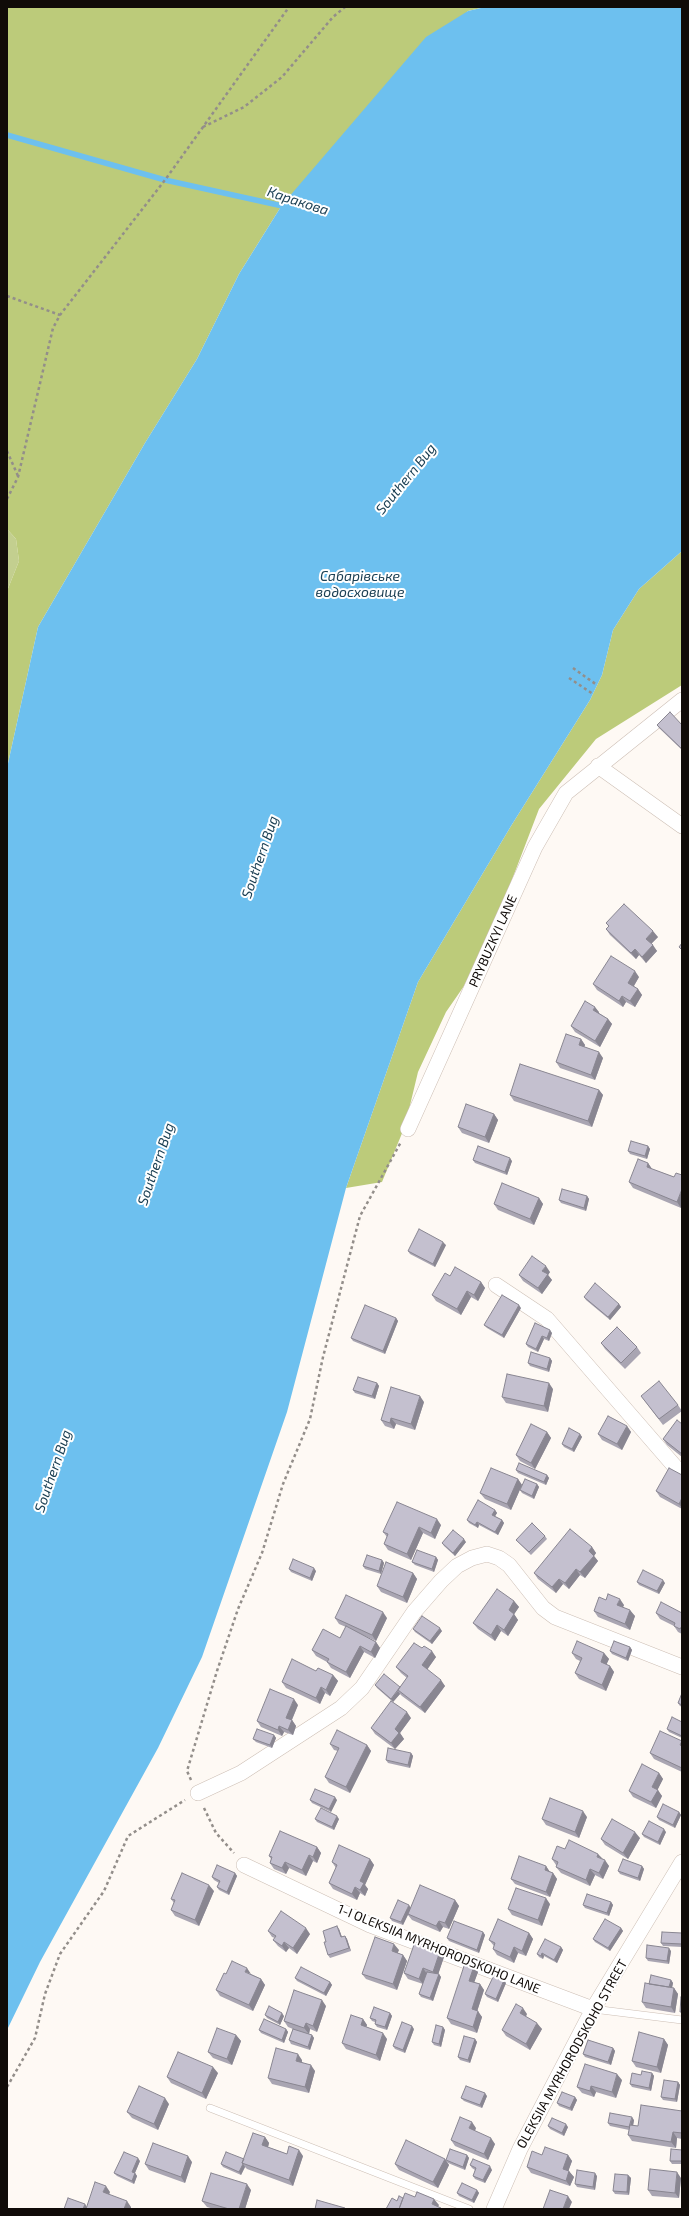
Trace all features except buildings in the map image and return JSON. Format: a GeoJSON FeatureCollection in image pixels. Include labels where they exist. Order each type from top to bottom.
{"type":"FeatureCollection","features":[{"type":"Feature","properties":{"kind":"street","name":"PRYBUZKYI LANE"},"geometry":{"type":"LineString","coordinates":[[408,1129],[535,847],[566,793],[682,700]]}},
{"type":"Feature","properties":{"kind":"street"},"geometry":{"type":"LineString","coordinates":[[598,766],[682,826]]}},
{"type":"Feature","properties":{"kind":"street"},"geometry":{"type":"LineString","coordinates":[[496,1285],[547,1320],[677,1470],[682,1472]]}},
{"type":"Feature","properties":{"kind":"street"},"geometry":{"type":"LineString","coordinates":[[198,1793],[241,1773],[341,1708],[362,1688],[414,1612],[441,1581],[457,1566],[472,1558],[487,1554],[499,1558],[509,1565],[543,1608],[555,1617],[682,1667]]}},
{"type":"Feature","properties":{"kind":"street","name":"OLEKSIIA MYRHORODSKOHO STREET"},"geometry":{"type":"LineString","coordinates":[[494,2209],[520,2149],[593,2009],[682,1862]]}},
{"type":"Feature","properties":{"kind":"street","name":"1-I OLEKSIIA MYRHORODSKOHO LANE"},"geometry":{"type":"LineString","coordinates":[[244,1865],[370,1924],[593,2009]]}},
{"type":"Feature","properties":{"kind":"lane"},"geometry":{"type":"LineString","coordinates":[[593,2009],[682,2020]]}},
{"type":"Feature","properties":{"kind":"lane"},"geometry":{"type":"LineString","coordinates":[[210,2108],[469,2209]]}},
{"type":"Feature","properties":{"kind":"path"},"geometry":{"type":"LineString","coordinates":[[7,500],[18,476],[54,328],[60,315],[165,180],[289,7]]}},
{"type":"Feature","properties":{"kind":"path"},"geometry":{"type":"LineString","coordinates":[[203,128],[244,107],[282,78],[333,17],[345,7]]}},
{"type":"Feature","properties":{"kind":"path"},"geometry":{"type":"LineString","coordinates":[[7,296],[60,315]]}},
{"type":"Feature","properties":{"kind":"path"},"geometry":{"type":"LineString","coordinates":[[7,451],[18,476]]}},
{"type":"Feature","properties":{"kind":"path"},"geometry":{"type":"LineString","coordinates":[[573,668],[597,685]]}},
{"type":"Feature","properties":{"kind":"path"},"geometry":{"type":"LineString","coordinates":[[569,678],[593,694]]}},
{"type":"Feature","properties":{"kind":"path"},"geometry":{"type":"LineString","coordinates":[[244,1865],[216,1833],[187,1771],[193,1747],[238,1609],[262,1553],[283,1484],[310,1419],[323,1357],[360,1216],[408,1129]]}},
{"type":"Feature","properties":{"kind":"path"},"geometry":{"type":"LineString","coordinates":[[7,2087],[35,2038],[45,1994],[60,1954],[104,1891],[128,1836],[198,1793]]}},
{"type":"Feature","properties":{"kind":"green space"},"geometry":{"type":"Polygon","coordinates":[[[7,7],[485,7],[468,11],[282,205],[239,274],[197,359],[145,443],[38,627],[7,768],[7,591],[19,561],[16,539],[7,529],[7,7]]]}},
{"type":"Feature","properties":{"kind":"green space"},"geometry":{"type":"Polygon","coordinates":[[[7,529],[16,539],[19,561],[7,591],[7,529]]]}},
{"type":"Feature","properties":{"kind":"green space"},"geometry":{"type":"Polygon","coordinates":[[[682,551],[682,685],[596,739],[539,809],[500,911],[464,986],[446,1012],[418,1072],[405,1126],[382,1182],[346,1188],[418,982],[511,826],[590,700],[602,675],[613,630],[639,589],[682,551]]]}},
{"type":"Feature","properties":{"kind":"water","name":"Сабарівське водосховище"},"geometry":{"type":"Polygon","coordinates":[[[485,7],[682,7],[682,551],[639,589],[613,630],[602,675],[590,700],[511,826],[418,982],[346,1188],[287,1412],[202,1657],[158,1748],[40,1962],[7,2030],[7,768],[38,627],[145,443],[197,359],[239,274],[282,205],[426,37],[468,11],[485,7]]]}},
{"type":"Feature","properties":{"kind":"waterway","name":"Каракова"},"geometry":{"type":"LineString","coordinates":[[7,135],[165,180],[287,207]]}},
{"type":"Feature","properties":{"kind":"water label","name":"Southern Bug"},"geometry":{"type":"Point","coordinates":[406,479]}},
{"type":"Feature","properties":{"kind":"water label","name":"Southern Bug"},"geometry":{"type":"Point","coordinates":[260,857]}},
{"type":"Feature","properties":{"kind":"water label","name":"Southern Bug"},"geometry":{"type":"Point","coordinates":[156,1164]}},
{"type":"Feature","properties":{"kind":"water label","name":"Southern Bug"},"geometry":{"type":"Point","coordinates":[53,1471]}}]}
